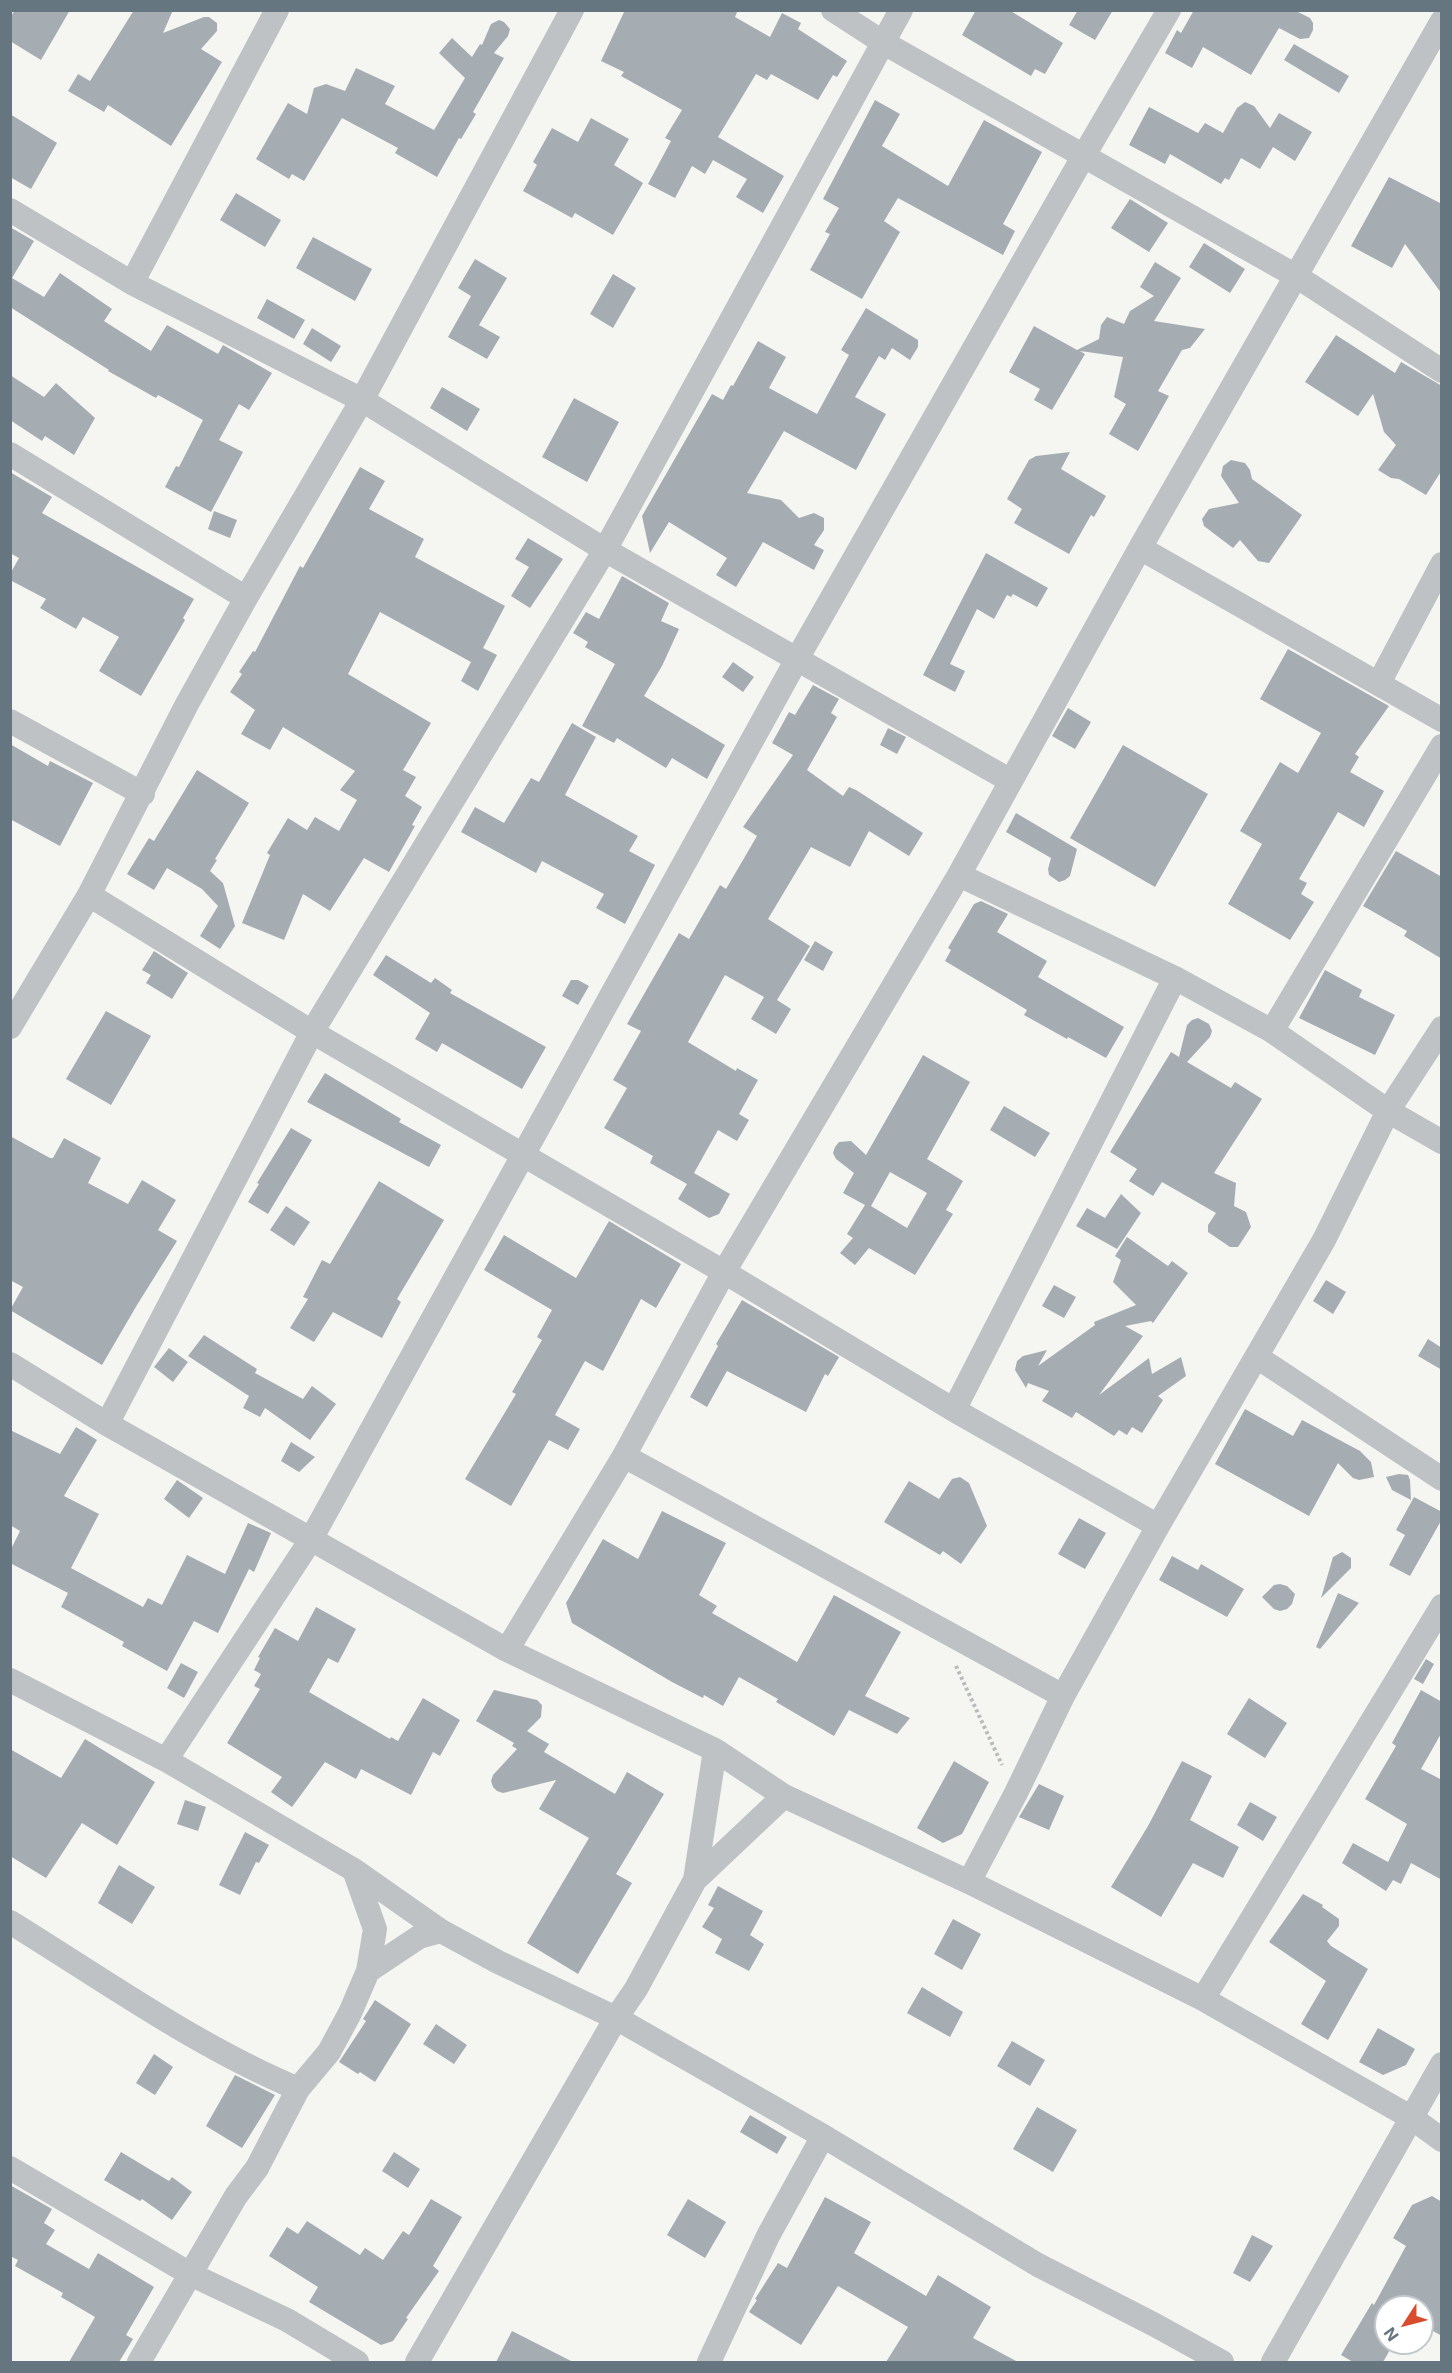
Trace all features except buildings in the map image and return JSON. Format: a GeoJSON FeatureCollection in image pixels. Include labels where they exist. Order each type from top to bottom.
{"type":"FeatureCollection","features":[{"type":"Feature","properties":{"kind":"street"},"geometry":{"type":"LineString","coordinates":[[132,283],[277,10]]}},
{"type":"Feature","properties":{"kind":"street"},"geometry":{"type":"LineString","coordinates":[[833,10],[884,43],[1296,276],[1442,371]]}},
{"type":"Feature","properties":{"kind":"street"},"geometry":{"type":"LineString","coordinates":[[107,1424],[312,1032],[605,550],[901,10]]}},
{"type":"Feature","properties":{"kind":"street"},"geometry":{"type":"LineString","coordinates":[[166,1760],[310,1541],[797,659],[1169,10]]}},
{"type":"Feature","properties":{"kind":"street"},"geometry":{"type":"LineString","coordinates":[[10,1027],[89,895],[143,794],[187,704],[362,400],[564,13]]}},
{"type":"Feature","properties":{"kind":"street"},"geometry":{"type":"LineString","coordinates":[[507,1650],[624,1456],[724,1272],[959,875],[1140,548],[1438,34]]}},
{"type":"Feature","properties":{"kind":"street"},"geometry":{"type":"LineString","coordinates":[[10,210],[132,283],[362,400],[605,550],[1011,781]]}},
{"type":"Feature","properties":{"kind":"street"},"geometry":{"type":"LineString","coordinates":[[10,454],[246,598]]}},
{"type":"Feature","properties":{"kind":"street"},"geometry":{"type":"LineString","coordinates":[[1140,548],[1442,720]]}},
{"type":"Feature","properties":{"kind":"street"},"geometry":{"type":"LineString","coordinates":[[1378,683],[1442,564]]}},
{"type":"Feature","properties":{"kind":"street"},"geometry":{"type":"LineString","coordinates":[[10,721],[143,794]]}},
{"type":"Feature","properties":{"kind":"street"},"geometry":{"type":"LineString","coordinates":[[1272,1031],[1442,746]]}},
{"type":"Feature","properties":{"kind":"street"},"geometry":{"type":"LineString","coordinates":[[959,875],[1175,978],[1272,1031],[1388,1111],[1442,1142]]}},
{"type":"Feature","properties":{"kind":"street"},"geometry":{"type":"LineString","coordinates":[[89,895],[312,1032],[724,1272],[954,1410],[1158,1526]]}},
{"type":"Feature","properties":{"kind":"street"},"geometry":{"type":"LineString","coordinates":[[954,1410],[1175,978]]}},
{"type":"Feature","properties":{"kind":"street"},"geometry":{"type":"LineString","coordinates":[[969,1882],[1016,1793],[1063,1696],[1158,1526],[1324,1240],[1388,1111],[1442,1028]]}},
{"type":"Feature","properties":{"kind":"street"},"geometry":{"type":"LineString","coordinates":[[1257,1357],[1442,1479]]}},
{"type":"Feature","properties":{"kind":"street"},"geometry":{"type":"LineString","coordinates":[[10,1364],[107,1424],[310,1541],[507,1650],[714,1750],[784,1796],[969,1882],[1203,1999],[1412,2118],[1442,2140]]}},
{"type":"Feature","properties":{"kind":"street"},"geometry":{"type":"LineString","coordinates":[[624,1456],[1063,1696]]}},
{"type":"Feature","properties":{"kind":"street"},"geometry":{"type":"LineString","coordinates":[[1203,1999],[1442,1606]]}},
{"type":"Feature","properties":{"kind":"street"},"geometry":{"type":"LineString","coordinates":[[10,1680],[166,1760],[354,1870],[441,1931],[498,1962],[616,2018],[823,2136],[1038,2265],[1222,2362]]}},
{"type":"Feature","properties":{"kind":"street"},"geometry":{"type":"LineString","coordinates":[[695,1880],[714,1750]]}},
{"type":"Feature","properties":{"kind":"street"},"geometry":{"type":"LineString","coordinates":[[417,2362],[616,2018],[636,1989],[695,1880],[784,1796]]}},
{"type":"Feature","properties":{"kind":"street"},"geometry":{"type":"LineString","coordinates":[[139,2362],[192,2275],[236,2196],[257,2168],[298,2089],[328,2052],[350,2013],[368,1971],[375,1929],[354,1870]]}},
{"type":"Feature","properties":{"kind":"street"},"geometry":{"type":"LineString","coordinates":[[10,1922],[207,2044],[261,2073],[298,2089]]}},
{"type":"Feature","properties":{"kind":"street"},"geometry":{"type":"LineString","coordinates":[[368,1971],[419,1937],[441,1931]]}},
{"type":"Feature","properties":{"kind":"street"},"geometry":{"type":"LineString","coordinates":[[1273,2362],[1442,2064]]}},
{"type":"Feature","properties":{"kind":"street"},"geometry":{"type":"LineString","coordinates":[[709,2362],[768,2236],[823,2136]]}},
{"type":"Feature","properties":{"kind":"street"},"geometry":{"type":"LineString","coordinates":[[10,2168],[192,2275],[286,2320],[357,2362]]}},
{"type":"Feature","properties":{"kind":"path"},"geometry":{"type":"LineString","coordinates":[[939,1629],[1016,1793]]}}]}
